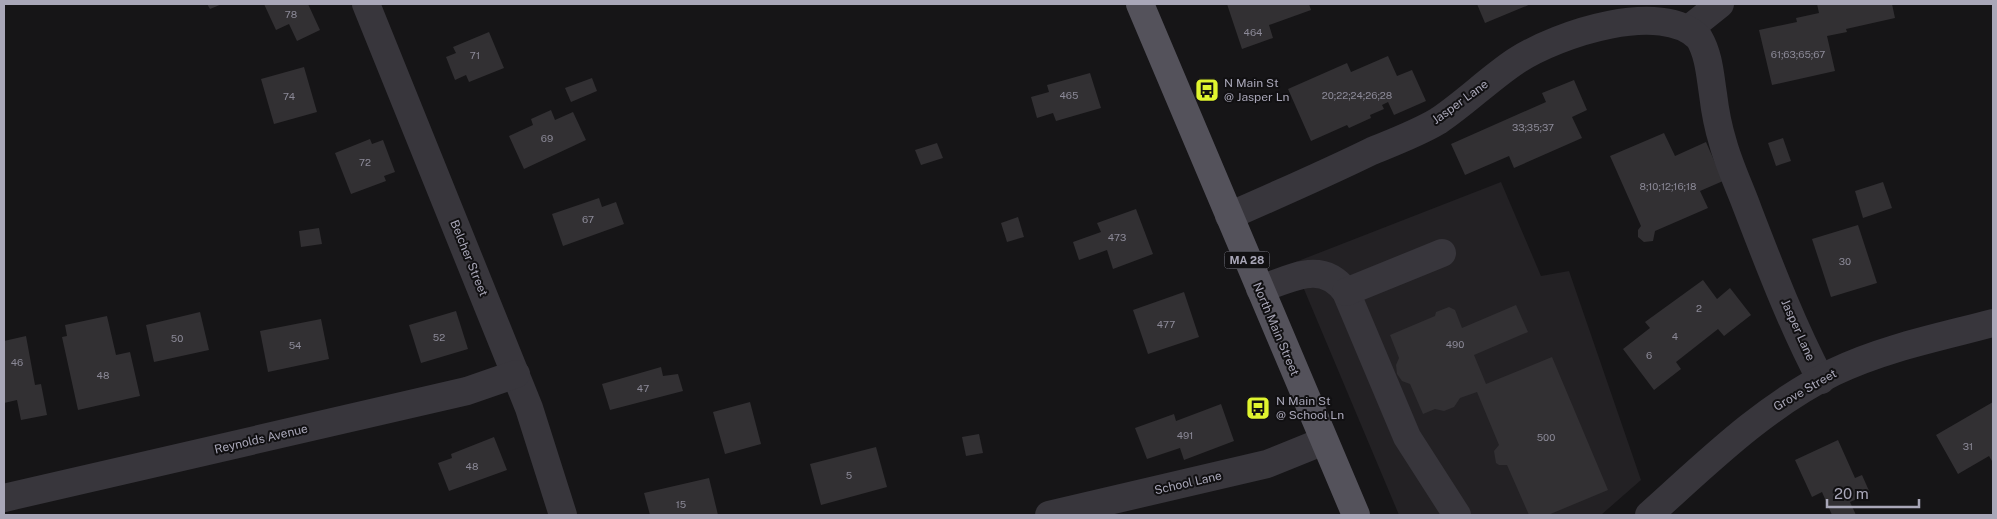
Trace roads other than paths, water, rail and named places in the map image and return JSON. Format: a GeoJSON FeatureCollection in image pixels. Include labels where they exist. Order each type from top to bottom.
{"type":"FeatureCollection","features":[{"type":"Feature","properties":{"kind":"main road","name":"North Main Street"},"geometry":{"type":"LineString","coordinates":[[1140,4],[1356,515]]}},
{"type":"Feature","properties":{"kind":"street","name":"Belcher Street"},"geometry":{"type":"LineString","coordinates":[[366,4],[516,374],[539,434],[564,515]]}},
{"type":"Feature","properties":{"kind":"street"},"geometry":{"type":"LineString","coordinates":[[1690,28],[1720,4]]}},
{"type":"Feature","properties":{"kind":"street","name":"Jasper Lane"},"geometry":{"type":"LineString","coordinates":[[1229,216],[1292,189],[1437,121],[1516,61],[1557,38],[1588,24],[1630,13],[1653,11],[1670,14],[1698,36],[1706,54],[1723,145],[1766,258],[1802,342],[1821,380]]}},
{"type":"Feature","properties":{"kind":"street"},"geometry":{"type":"LineString","coordinates":[[1346,292],[1442,253]]}},
{"type":"Feature","properties":{"kind":"street"},"geometry":{"type":"LineString","coordinates":[[1260,289],[1307,273],[1319,273],[1330,276],[1339,283],[1346,292],[1407,437],[1457,515]]}},
{"type":"Feature","properties":{"kind":"street","name":"Grove Street"},"geometry":{"type":"LineString","coordinates":[[1649,515],[1747,428],[1781,402],[1835,372],[1881,354],[1993,323]]}},
{"type":"Feature","properties":{"kind":"street","name":"Reynolds Avenue"},"geometry":{"type":"LineString","coordinates":[[4,498],[467,391],[516,374]]}},
{"type":"Feature","properties":{"kind":"street","name":"School Lane"},"geometry":{"type":"LineString","coordinates":[[1049,515],[1268,464],[1324,441]]}},
{"type":"Feature","properties":{"kind":"place","name":"N Main St @ Jasper Ln"},"geometry":{"type":"Point","coordinates":[1207,90]}},
{"type":"Feature","properties":{"kind":"place","name":"N Main St @ School Ln"},"geometry":{"type":"Point","coordinates":[1258,408]}}]}
